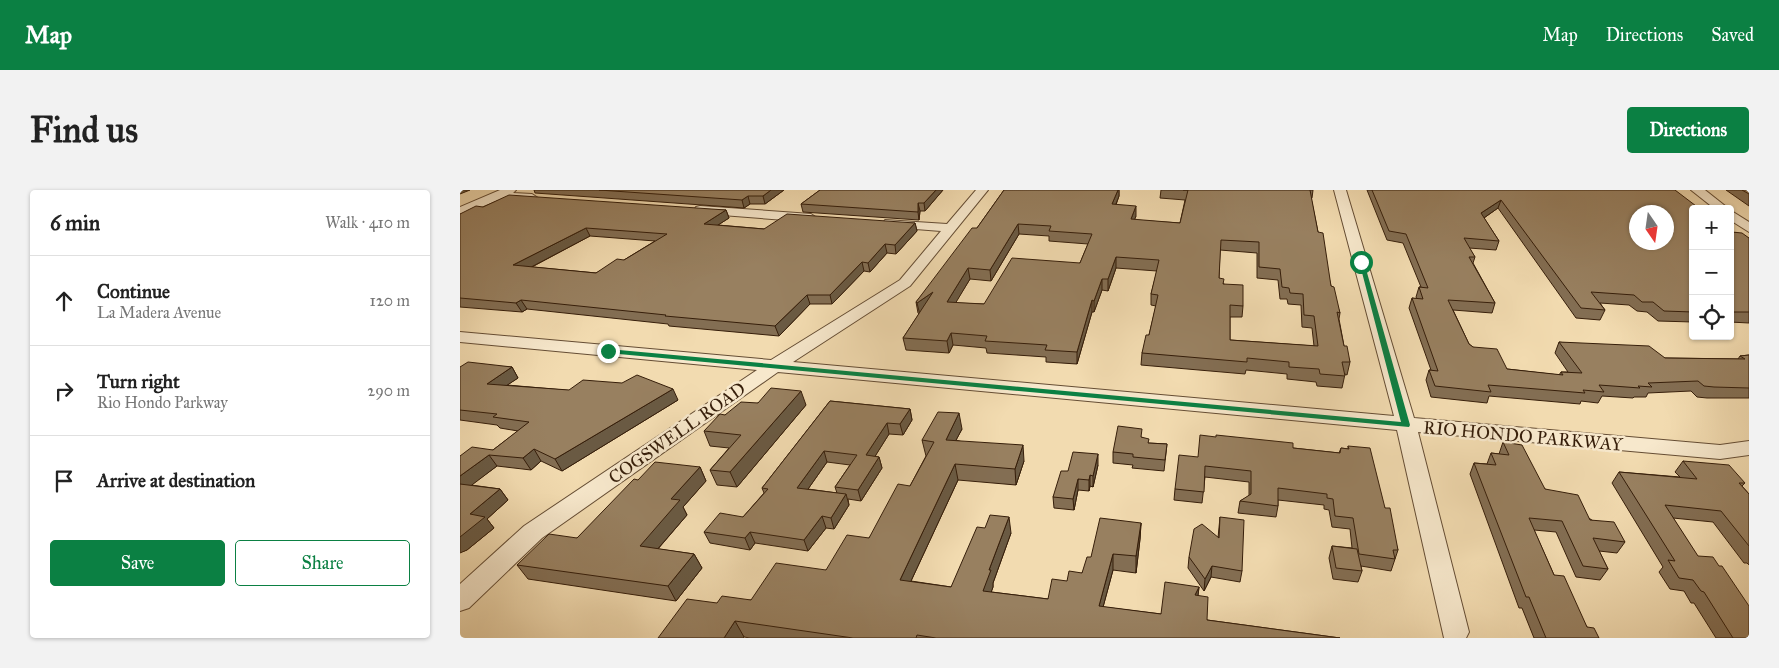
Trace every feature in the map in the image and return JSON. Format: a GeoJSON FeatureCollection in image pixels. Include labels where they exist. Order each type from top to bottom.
{"type":"FeatureCollection","features":[{"type":"Feature","properties":{"kind":"street","name":"COGSWELL ROAD"},"geometry":{"type":"LineString","coordinates":[[460,600],[534,532],[773,367],[906,283],[982,190]]}},
{"type":"Feature","properties":{"kind":"street"},"geometry":{"type":"LineString","coordinates":[[1340,190],[1406,425],[1455,632]]}},
{"type":"Feature","properties":{"kind":"street"},"geometry":{"type":"LineString","coordinates":[[1697,190],[1718,205]]}},
{"type":"Feature","properties":{"kind":"street"},"geometry":{"type":"LineString","coordinates":[[460,212],[504,193],[546,199]]}},
{"type":"Feature","properties":{"kind":"street"},"geometry":{"type":"LineString","coordinates":[[691,210],[827,219]]}},
{"type":"Feature","properties":{"kind":"street"},"geometry":{"type":"LineString","coordinates":[[1734,217],[1749,228]]}},
{"type":"Feature","properties":{"kind":"street"},"geometry":{"type":"LineString","coordinates":[[874,222],[950,228]]}},
{"type":"Feature","properties":{"kind":"street","name":"RIO HONDO PARKWAY"},"geometry":{"type":"LineString","coordinates":[[460,337],[1406,425],[1720,452],[1749,448]]}},
{"type":"Feature","properties":{"kind":"building"},"geometry":{"type":"Polygon","coordinates":[[[599,190],[771,190],[763,196],[748,196],[742,200],[599,190]]]}},
{"type":"Feature","properties":{"kind":"building"},"geometry":{"type":"Polygon","coordinates":[[[820,190],[936,190],[924,203],[918,203],[918,212],[801,204],[820,190]]]}},
{"type":"Feature","properties":{"kind":"building"},"geometry":{"type":"Polygon","coordinates":[[[1004,190],[1118,190],[1112,204],[1136,206],[1131,219],[1180,223],[1188,190],[1310,190],[1318,232],[1323,233],[1331,286],[1334,287],[1340,313],[1337,312],[1344,346],[1347,346],[1350,362],[1342,362],[1345,376],[1320,374],[1319,369],[1289,367],[1289,362],[1247,358],[1247,362],[1142,353],[1146,335],[1149,335],[1158,295],[1151,294],[1159,260],[1116,257],[1108,279],[1102,279],[1094,301],[1092,300],[1077,352],[1045,350],[1047,345],[985,341],[987,336],[951,333],[947,341],[903,338],[933,292],[916,302],[972,228],[977,228],[1004,190]],[[1018,224],[990,270],[968,268],[947,302],[984,304],[1012,258],[1080,263],[1092,234],[1049,231],[1051,226],[1018,224]],[[1221,240],[1219,278],[1224,279],[1223,284],[1243,285],[1243,306],[1230,305],[1230,340],[1318,346],[1314,316],[1304,315],[1303,294],[1290,293],[1289,288],[1282,287],[1280,269],[1259,267],[1259,242],[1221,240]]]}},
{"type":"Feature","properties":{"kind":"building"},"geometry":{"type":"Polygon","coordinates":[[[1372,190],[1675,190],[1695,205],[1689,205],[1689,312],[1664,311],[1653,302],[1642,302],[1634,295],[1591,292],[1605,310],[1581,308],[1501,200],[1481,213],[1499,241],[1464,238],[1475,257],[1469,257],[1495,303],[1448,300],[1469,344],[1473,347],[1497,349],[1507,369],[1563,375],[1561,372],[1582,373],[1559,342],[1649,346],[1665,358],[1745,359],[1740,356],[1749,355],[1749,388],[1704,386],[1698,381],[1648,383],[1652,387],[1638,386],[1640,388],[1599,385],[1604,392],[1583,390],[1585,393],[1488,385],[1491,392],[1435,386],[1429,370],[1438,371],[1412,298],[1423,299],[1419,287],[1428,288],[1406,234],[1389,231],[1372,190]]]}},
{"type":"Feature","properties":{"kind":"building"},"geometry":{"type":"Polygon","coordinates":[[[509,195],[726,210],[704,224],[764,229],[787,214],[915,223],[895,245],[885,244],[868,263],[862,262],[830,295],[807,295],[775,326],[521,300],[516,303],[460,298],[460,214],[476,206],[483,207],[509,195]],[[586,228],[513,265],[596,273],[617,259],[624,260],[667,234],[586,228]]]}},
{"type":"Feature","properties":{"kind":"building"},"geometry":{"type":"Polygon","coordinates":[[[1734,232],[1742,233],[1749,238],[1749,312],[1734,312],[1734,232]]]}},
{"type":"Feature","properties":{"kind":"building"},"geometry":{"type":"Polygon","coordinates":[[[468,362],[512,367],[487,384],[569,390],[583,380],[622,383],[637,375],[673,389],[555,459],[534,449],[523,458],[489,455],[460,476],[460,456],[472,447],[493,450],[529,422],[493,417],[497,414],[460,410],[460,367],[468,362]]]}},
{"type":"Feature","properties":{"kind":"building"},"geometry":{"type":"Polygon","coordinates":[[[771,388],[801,391],[730,472],[710,470],[741,435],[704,431],[720,414],[725,415],[741,402],[758,403],[771,388]]]}},
{"type":"Feature","properties":{"kind":"building"},"geometry":{"type":"Polygon","coordinates":[[[830,401],[910,409],[900,424],[887,423],[866,455],[879,457],[858,490],[835,487],[857,455],[824,451],[797,488],[846,494],[831,518],[822,516],[804,540],[750,532],[745,538],[704,532],[720,513],[743,517],[768,489],[762,488],[830,401]]]}},
{"type":"Feature","properties":{"kind":"building"},"geometry":{"type":"Polygon","coordinates":[[[938,412],[959,413],[946,440],[1023,445],[1015,469],[955,464],[900,580],[951,587],[977,527],[985,528],[990,515],[1009,517],[983,591],[1048,599],[1052,579],[1067,581],[1069,571],[1082,573],[1087,557],[1091,557],[1100,518],[1141,523],[1136,556],[1113,554],[1099,606],[1161,614],[1165,582],[1199,587],[1195,595],[1208,597],[1207,620],[1340,638],[936,638],[917,635],[916,638],[853,638],[735,621],[724,638],[658,638],[687,599],[717,603],[722,596],[751,600],[776,563],[826,570],[847,535],[869,538],[898,484],[910,486],[934,442],[922,440],[938,412]]]}},
{"type":"Feature","properties":{"kind":"building"},"geometry":{"type":"Polygon","coordinates":[[[1118,426],[1142,429],[1141,437],[1149,439],[1148,443],[1167,444],[1165,460],[1133,457],[1133,454],[1113,452],[1118,426]]]}},
{"type":"Feature","properties":{"kind":"building"},"geometry":{"type":"Polygon","coordinates":[[[1200,435],[1293,443],[1293,448],[1340,453],[1341,448],[1349,449],[1348,446],[1370,448],[1385,508],[1390,508],[1398,550],[1393,550],[1395,559],[1359,554],[1353,518],[1335,516],[1333,499],[1327,498],[1327,494],[1278,488],[1278,506],[1240,501],[1251,494],[1251,471],[1205,466],[1204,492],[1175,489],[1179,455],[1198,457],[1200,435]]]}},
{"type":"Feature","properties":{"kind":"building"},"geometry":{"type":"Polygon","coordinates":[[[1503,442],[1522,445],[1545,489],[1578,495],[1590,520],[1614,522],[1625,542],[1593,538],[1608,569],[1583,566],[1562,521],[1529,518],[1554,575],[1564,576],[1587,627],[1594,628],[1599,638],[1546,638],[1529,597],[1526,597],[1474,463],[1496,465],[1491,453],[1509,455],[1503,442]]]}},
{"type":"Feature","properties":{"kind":"building"},"geometry":{"type":"Polygon","coordinates":[[[1073,452],[1098,454],[1093,476],[1090,475],[1089,480],[1078,479],[1073,499],[1053,497],[1061,471],[1068,471],[1073,452]]]}},
{"type":"Feature","properties":{"kind":"building"},"geometry":{"type":"Polygon","coordinates":[[[1683,461],[1729,465],[1745,483],[1739,483],[1749,494],[1749,546],[1721,511],[1665,505],[1698,556],[1713,557],[1719,566],[1722,566],[1749,606],[1749,638],[1733,638],[1704,592],[1701,591],[1693,580],[1679,578],[1668,560],[1675,561],[1619,472],[1697,479],[1683,461]]]}},
{"type":"Feature","properties":{"kind":"building"},"geometry":{"type":"Polygon","coordinates":[[[655,462],[700,467],[671,499],[680,500],[640,546],[694,554],[668,586],[517,565],[549,534],[577,538],[634,479],[638,480],[655,462]]]}},
{"type":"Feature","properties":{"kind":"building"},"geometry":{"type":"Polygon","coordinates":[[[460,484],[500,489],[470,514],[485,517],[460,537],[460,484]]]}},
{"type":"Feature","properties":{"kind":"building"},"geometry":{"type":"Polygon","coordinates":[[[1220,517],[1244,520],[1242,571],[1212,566],[1205,579],[1189,557],[1194,529],[1202,524],[1219,538],[1220,517]]]}},
{"type":"Feature","properties":{"kind":"building"},"geometry":{"type":"Polygon","coordinates":[[[1332,546],[1357,549],[1362,571],[1336,568],[1332,546]]]}},
{"type":"Feature","properties":{"kind":"route"},"geometry":{"type":"LineString","coordinates":[[608,351],[1406,425],[1361,262]]}}]}
